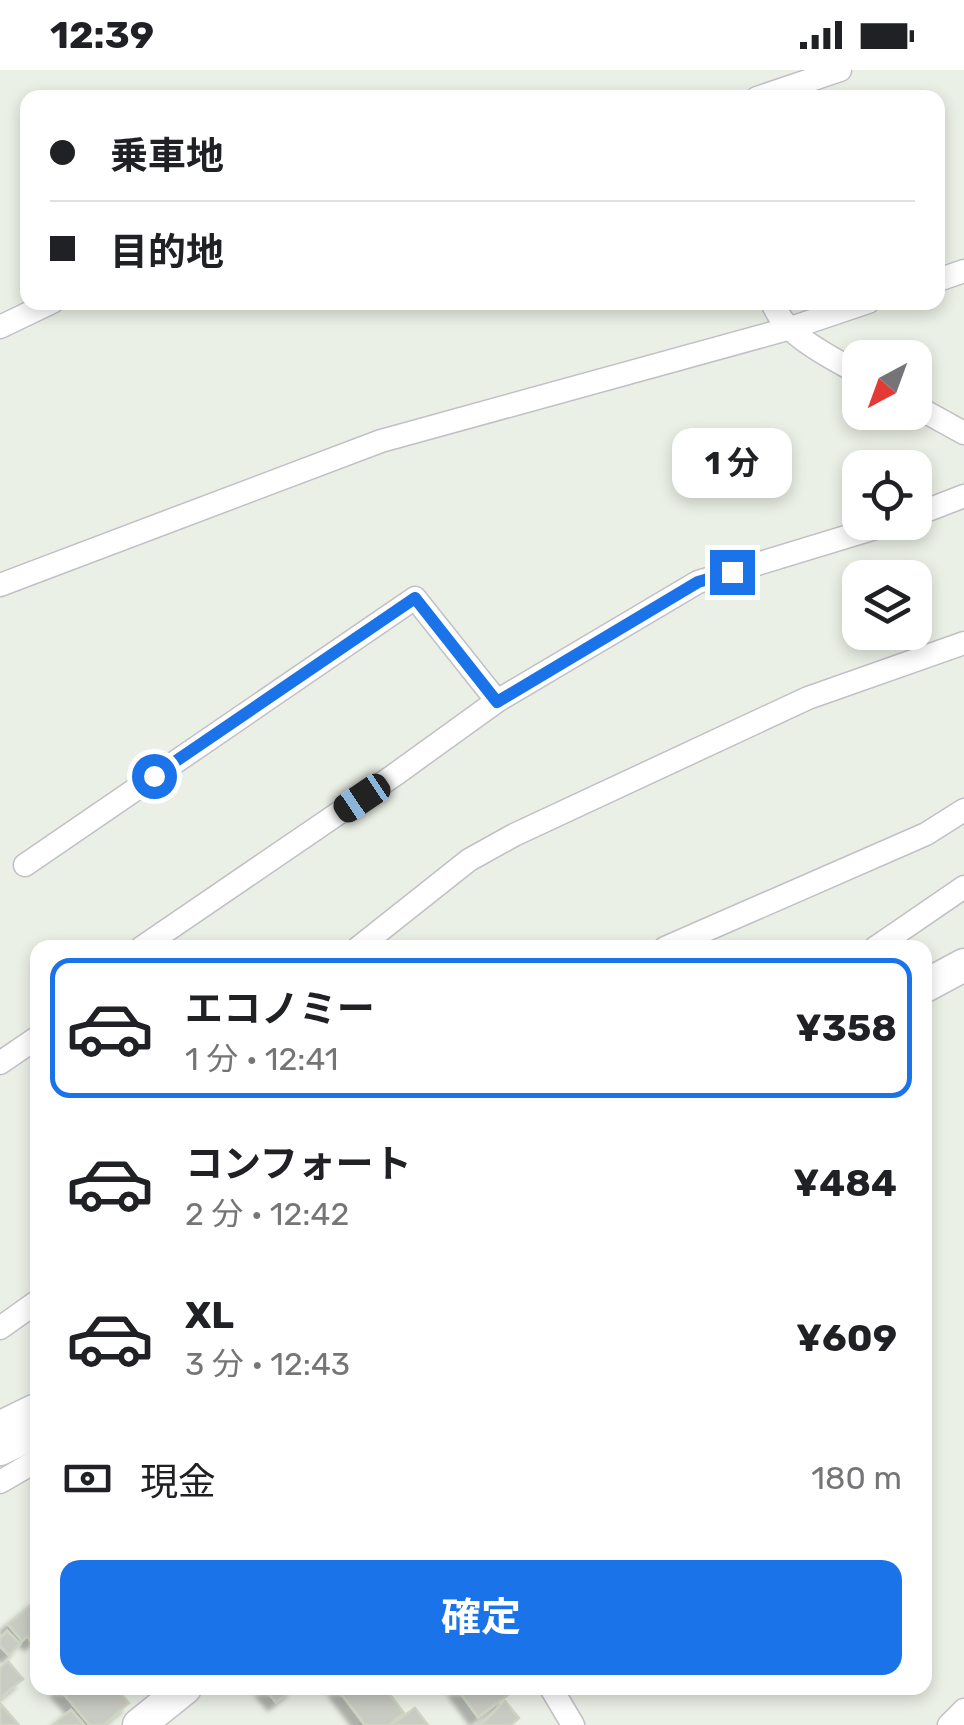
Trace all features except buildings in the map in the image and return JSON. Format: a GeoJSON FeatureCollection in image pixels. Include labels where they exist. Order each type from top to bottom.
{"type":"FeatureCollection","features":[{"type":"Feature","properties":{"kind":"main road"},"geometry":{"type":"LineString","coordinates":[[932,982],[964,965]]}},
{"type":"Feature","properties":{"kind":"main road"},"geometry":{"type":"LineString","coordinates":[[0,1448],[30,1435]]}},
{"type":"Feature","properties":{"kind":"main road"},"geometry":{"type":"LineString","coordinates":[[138,1725],[175,1695]]}},
{"type":"Feature","properties":{"kind":"street"},"geometry":{"type":"LineString","coordinates":[[781,90],[840,70]]}},
{"type":"Feature","properties":{"kind":"street"},"geometry":{"type":"LineString","coordinates":[[0,327],[35,310]]}},
{"type":"Feature","properties":{"kind":"street"},"geometry":{"type":"LineString","coordinates":[[775,310],[778,318],[842,362]]}},
{"type":"Feature","properties":{"kind":"street"},"geometry":{"type":"LineString","coordinates":[[0,584],[381,441],[844,310]]}},
{"type":"Feature","properties":{"kind":"street"},"geometry":{"type":"LineString","coordinates":[[932,415],[964,433]]}},
{"type":"Feature","properties":{"kind":"street"},"geometry":{"type":"LineString","coordinates":[[932,508],[964,496]]}},
{"type":"Feature","properties":{"kind":"street"},"geometry":{"type":"LineString","coordinates":[[153,940],[497,702],[698,582],[842,538]]}},
{"type":"Feature","properties":{"kind":"street"},"geometry":{"type":"LineString","coordinates":[[24,865],[415,598],[497,702]]}},
{"type":"Feature","properties":{"kind":"street"},"geometry":{"type":"LineString","coordinates":[[368,940],[469,860],[514,835],[808,698],[964,643]]}},
{"type":"Feature","properties":{"kind":"street"},"geometry":{"type":"LineString","coordinates":[[683,940],[926,834],[964,810]]}},
{"type":"Feature","properties":{"kind":"street"},"geometry":{"type":"LineString","coordinates":[[887,940],[964,887]]}},
{"type":"Feature","properties":{"kind":"street"},"geometry":{"type":"LineString","coordinates":[[0,1063],[30,1042]]}},
{"type":"Feature","properties":{"kind":"street"},"geometry":{"type":"LineString","coordinates":[[0,1328],[30,1306]]}},
{"type":"Feature","properties":{"kind":"street"},"geometry":{"type":"LineString","coordinates":[[0,1422],[30,1407]]}},
{"type":"Feature","properties":{"kind":"street"},"geometry":{"type":"LineString","coordinates":[[0,1482],[30,1465]]}},
{"type":"Feature","properties":{"kind":"street"},"geometry":{"type":"LineString","coordinates":[[555,1695],[573,1725]]}},
{"type":"Feature","properties":{"kind":"street"},"geometry":{"type":"LineString","coordinates":[[950,1725],[964,1710]]}},
{"type":"Feature","properties":{"kind":"route"},"geometry":{"type":"LineString","coordinates":[[154,776],[415,598],[497,702],[698,582],[732,572]]}}]}
